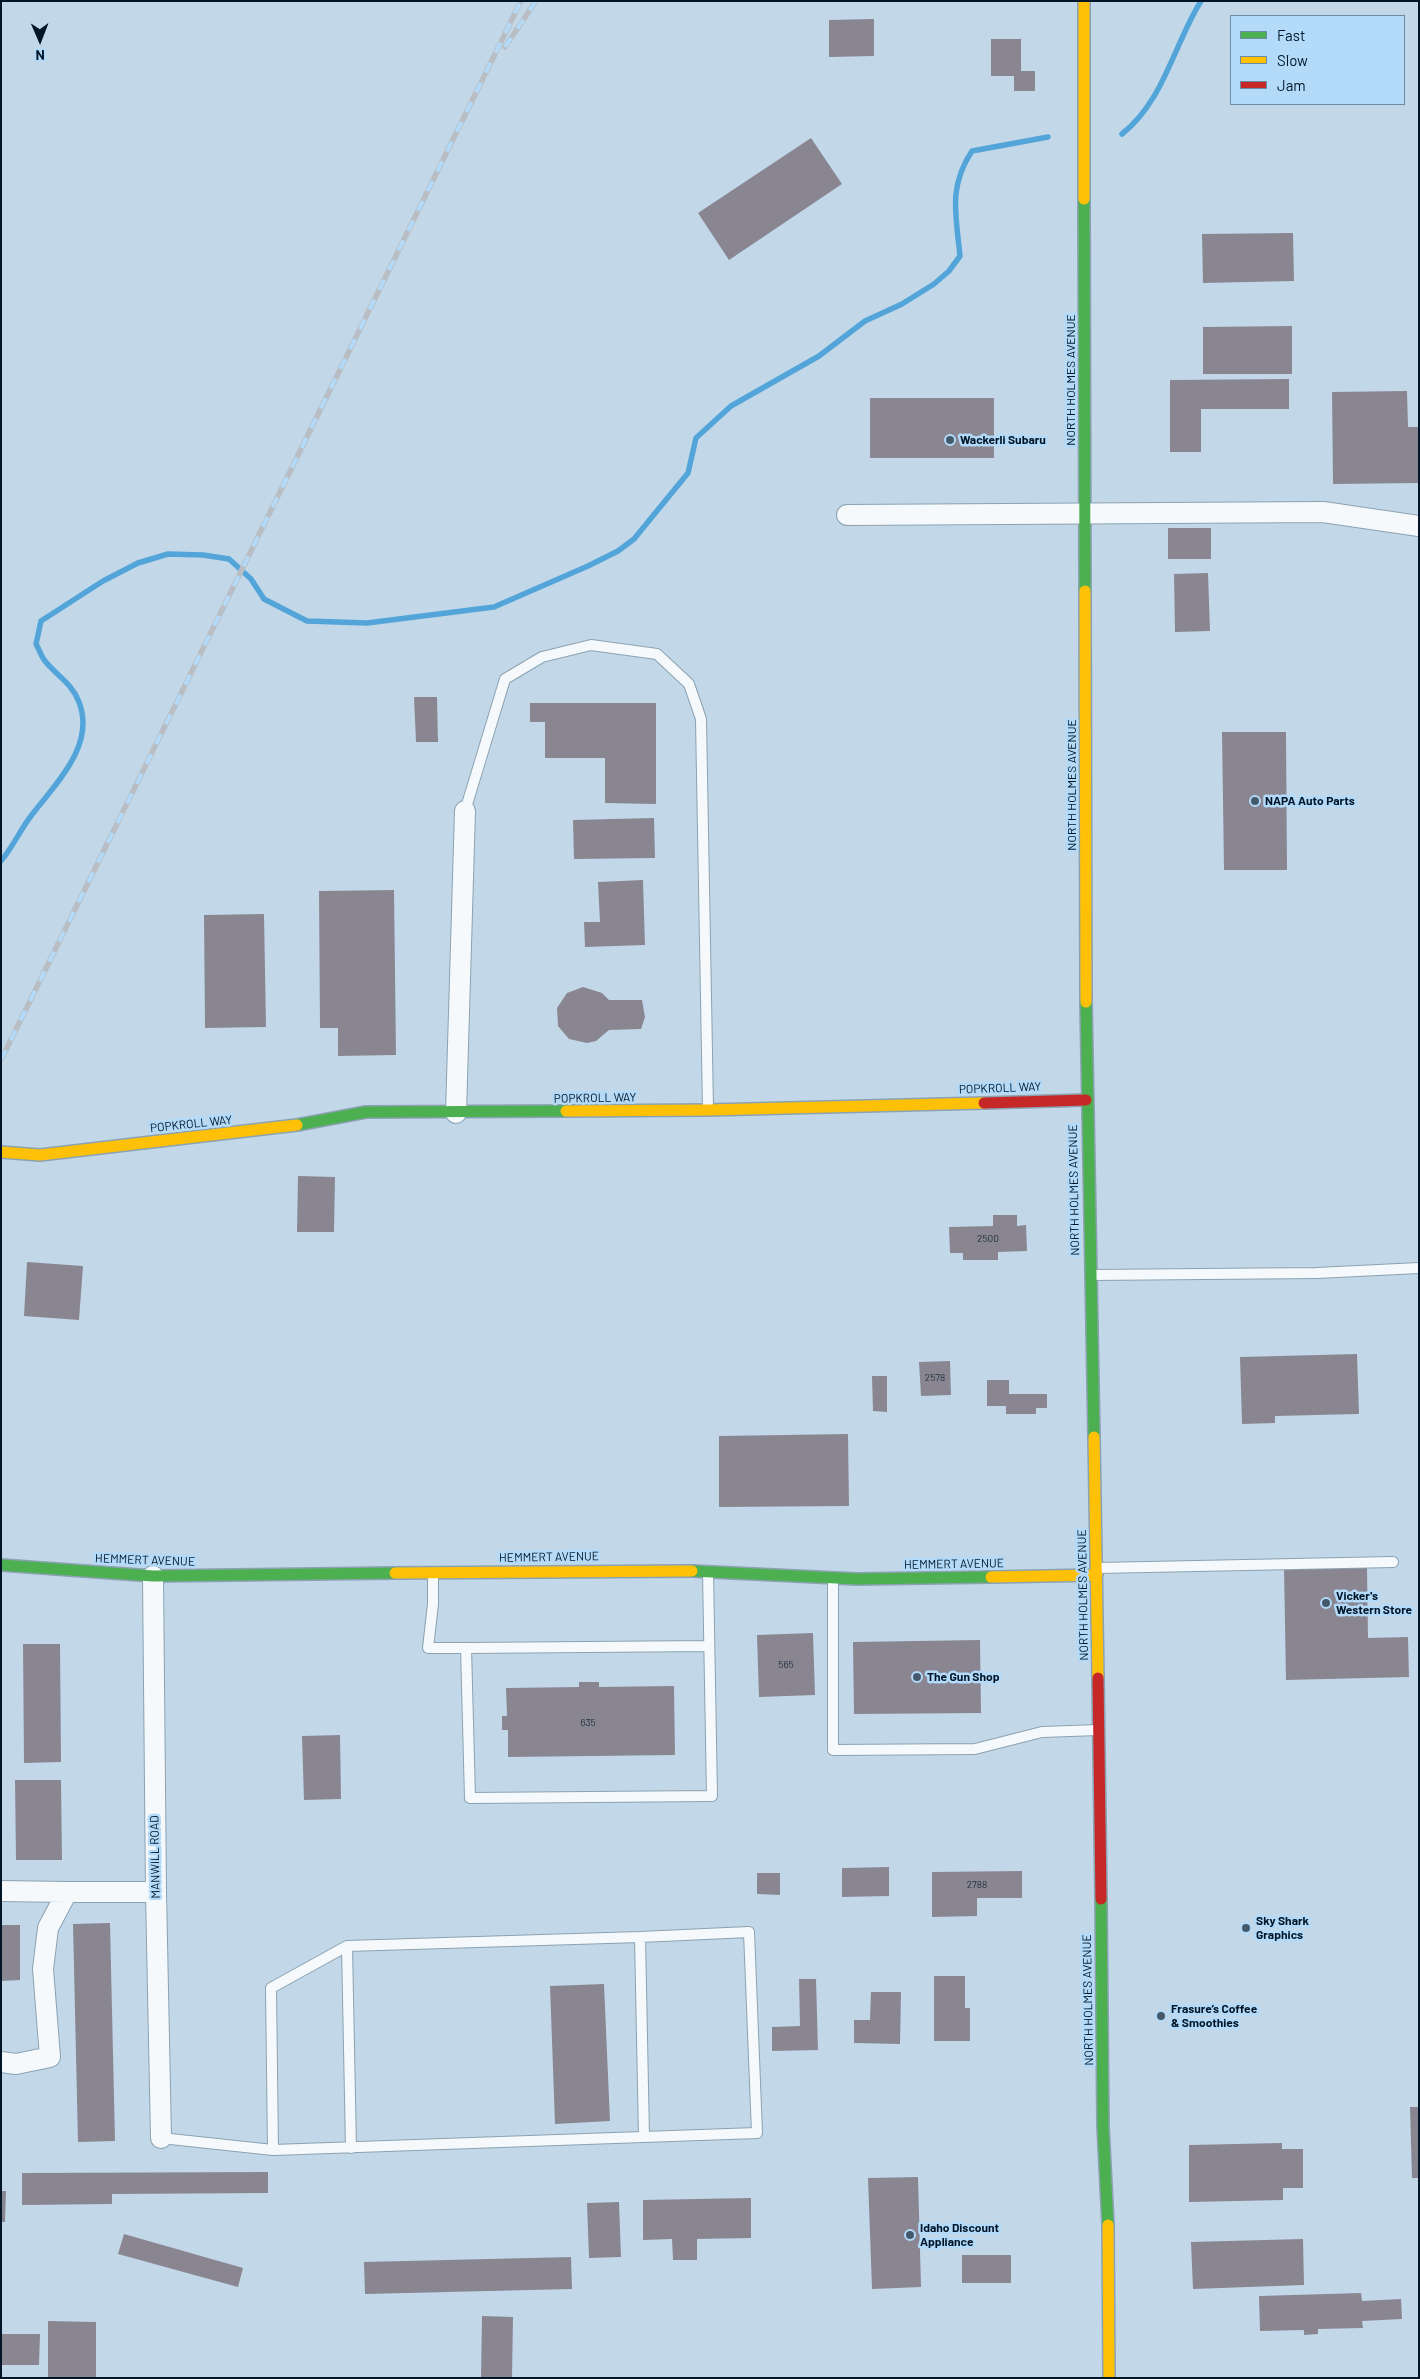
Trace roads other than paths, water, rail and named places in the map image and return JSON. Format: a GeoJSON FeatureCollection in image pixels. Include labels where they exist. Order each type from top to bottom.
{"type":"FeatureCollection","features":[{"type":"Feature","properties":{"kind":"main road","name":"NORTH HOLMES AVENUE"},"geometry":{"type":"LineString","coordinates":[[1084,1],[1086,1100],[1097,1572],[1103,2126],[1108,2216],[1109,2378]]}},
{"type":"Feature","properties":{"kind":"main road","name":"POPKROLL WAY"},"geometry":{"type":"LineString","coordinates":[[1,1152],[40,1155],[106,1146],[281,1128],[366,1112],[456,1113],[708,1110],[1086,1100]]}},
{"type":"Feature","properties":{"kind":"main road","name":"HEMMERT AVENUE"},"geometry":{"type":"LineString","coordinates":[[1,1565],[153,1576],[580,1570],[708,1571],[833,1577],[1097,1572]]}},
{"type":"Feature","properties":{"kind":"street"},"geometry":{"type":"LineString","coordinates":[[847,515],[1323,512],[1419,526]]}},
{"type":"Feature","properties":{"kind":"street"},"geometry":{"type":"LineString","coordinates":[[456,1113],[465,811]]}},
{"type":"Feature","properties":{"kind":"street","name":"MANWILL ROAD"},"geometry":{"type":"LineString","coordinates":[[153,1576],[161,2138]]}},
{"type":"Feature","properties":{"kind":"street"},"geometry":{"type":"LineString","coordinates":[[1,1891],[156,1892]]}},
{"type":"Feature","properties":{"kind":"street"},"geometry":{"type":"LineString","coordinates":[[1,2062],[16,2064],[50,2057],[43,1969],[48,1928],[68,1892]]}},
{"type":"Feature","properties":{"kind":"lane"},"geometry":{"type":"LineString","coordinates":[[465,811],[505,679],[542,658],[591,645],[657,654],[689,684],[701,719],[708,1110]]}},
{"type":"Feature","properties":{"kind":"lane"},"geometry":{"type":"LineString","coordinates":[[1090,1275],[1317,1273],[1419,1268]]}},
{"type":"Feature","properties":{"kind":"lane"},"geometry":{"type":"LineString","coordinates":[[1097,1572],[1393,1562]]}},
{"type":"Feature","properties":{"kind":"lane"},"geometry":{"type":"LineString","coordinates":[[466,1648],[470,1798],[712,1796],[708,1571]]}},
{"type":"Feature","properties":{"kind":"lane"},"geometry":{"type":"LineString","coordinates":[[433,1573],[433,1604],[428,1648],[708,1646]]}},
{"type":"Feature","properties":{"kind":"lane"},"geometry":{"type":"LineString","coordinates":[[833,1577],[833,1750],[975,1749],[1042,1732],[1099,1730]]}},
{"type":"Feature","properties":{"kind":"lane"},"geometry":{"type":"LineString","coordinates":[[161,2138],[273,2150],[757,2133],[749,1932],[346,1946],[271,1988],[273,2150]]}},
{"type":"Feature","properties":{"kind":"lane"},"geometry":{"type":"LineString","coordinates":[[640,1937],[644,2137]]}},
{"type":"Feature","properties":{"kind":"lane"},"geometry":{"type":"LineString","coordinates":[[346,1946],[351,2148]]}},
{"type":"Feature","properties":{"kind":"waterway"},"geometry":{"type":"LineString","coordinates":[[1122,134],[1136,121],[1158,89],[1201,1]]}},
{"type":"Feature","properties":{"kind":"waterway"},"geometry":{"type":"LineString","coordinates":[[1,861],[27,821],[70,764],[78,749],[82,734],[83,718],[76,695],[45,661],[36,644],[41,621],[103,581],[138,563],[168,554],[203,555],[229,559],[251,579],[264,599],[307,621],[367,623],[494,607],[588,566],[618,551],[634,539],[688,473],[696,438],[731,406],[819,356],[865,321],[902,304],[934,284],[949,271],[960,256],[956,214],[957,189],[964,164],[972,151],[1048,137]]}},
{"type":"Feature","properties":{"kind":"railway"},"geometry":{"type":"LineString","coordinates":[[1,1060],[521,1]]}},
{"type":"Feature","properties":{"kind":"railway"},"geometry":{"type":"LineString","coordinates":[[505,47],[536,1]]}},
{"type":"Feature","properties":{"kind":"place","name":"Wackerli Subaru"},"geometry":{"type":"Point","coordinates":[950,440]}},
{"type":"Feature","properties":{"kind":"place","name":"NAPA Auto Parts"},"geometry":{"type":"Point","coordinates":[1255,801]}},
{"type":"Feature","properties":{"kind":"place","name":"Vicker's Western Store"},"geometry":{"type":"Point","coordinates":[1326,1603]}},
{"type":"Feature","properties":{"kind":"place","name":"The Gun Shop"},"geometry":{"type":"Point","coordinates":[917,1677]}},
{"type":"Feature","properties":{"kind":"place","name":"Sky Shark Graphics"},"geometry":{"type":"Point","coordinates":[1246,1928]}},
{"type":"Feature","properties":{"kind":"place","name":"Frasure’s Coffee & Smoothies"},"geometry":{"type":"Point","coordinates":[1161,2016]}},
{"type":"Feature","properties":{"kind":"place","name":"Idaho Discount Appliance"},"geometry":{"type":"Point","coordinates":[910,2235]}}]}
